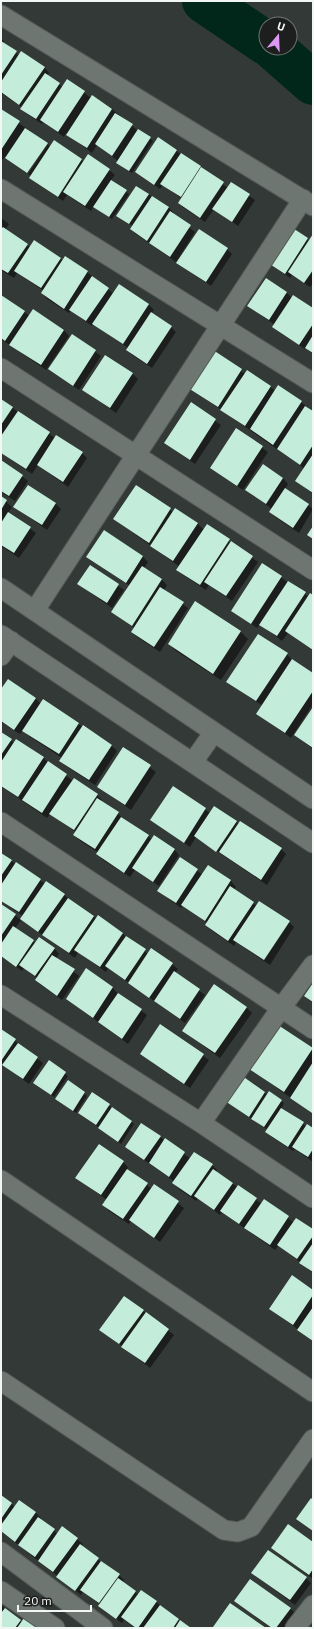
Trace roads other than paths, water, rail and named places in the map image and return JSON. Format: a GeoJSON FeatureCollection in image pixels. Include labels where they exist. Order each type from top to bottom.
{"type":"FeatureCollection","features":[{"type":"Feature","properties":{"kind":"street"},"geometry":{"type":"LineString","coordinates":[[1,15],[308,202],[221,327],[35,610]]}},
{"type":"Feature","properties":{"kind":"street"},"geometry":{"type":"LineString","coordinates":[[1,189],[313,383]]}},
{"type":"Feature","properties":{"kind":"street"},"geometry":{"type":"LineString","coordinates":[[1,368],[313,570]]}},
{"type":"Feature","properties":{"kind":"street"},"geometry":{"type":"LineString","coordinates":[[1,588],[313,799]]}},
{"type":"Feature","properties":{"kind":"street"},"geometry":{"type":"LineString","coordinates":[[4,644],[193,762],[313,843]]}},
{"type":"Feature","properties":{"kind":"street"},"geometry":{"type":"LineString","coordinates":[[193,762],[214,732]]}},
{"type":"Feature","properties":{"kind":"street"},"geometry":{"type":"LineString","coordinates":[[1,822],[313,1029]]}},
{"type":"Feature","properties":{"kind":"street"},"geometry":{"type":"LineString","coordinates":[[201,1123],[281,1008],[313,965]]}},
{"type":"Feature","properties":{"kind":"street"},"geometry":{"type":"LineString","coordinates":[[1,995],[201,1123],[313,1198]]}},
{"type":"Feature","properties":{"kind":"street"},"geometry":{"type":"LineString","coordinates":[[1,1180],[313,1392]]}},
{"type":"Feature","properties":{"kind":"street"},"geometry":{"type":"LineString","coordinates":[[1,1381],[224,1530],[238,1532],[251,1527],[313,1439]]}},
{"type":"Feature","properties":{"kind":"street"},"geometry":{"type":"LineString","coordinates":[[1,1552],[103,1628]]}},
{"type":"Feature","properties":{"kind":"street"},"geometry":{"type":"LineString","coordinates":[[1,1591],[55,1628]]}},
{"type":"Feature","properties":{"kind":"street"},"geometry":{"type":"LineString","coordinates":[[295,1628],[313,1605]]}},
{"type":"Feature","properties":{"kind":"waterway"},"geometry":{"type":"LineString","coordinates":[[204,1],[258,38]]}},
{"type":"Feature","properties":{"kind":"waterway"},"geometry":{"type":"LineString","coordinates":[[282,56],[313,83]]}}]}
